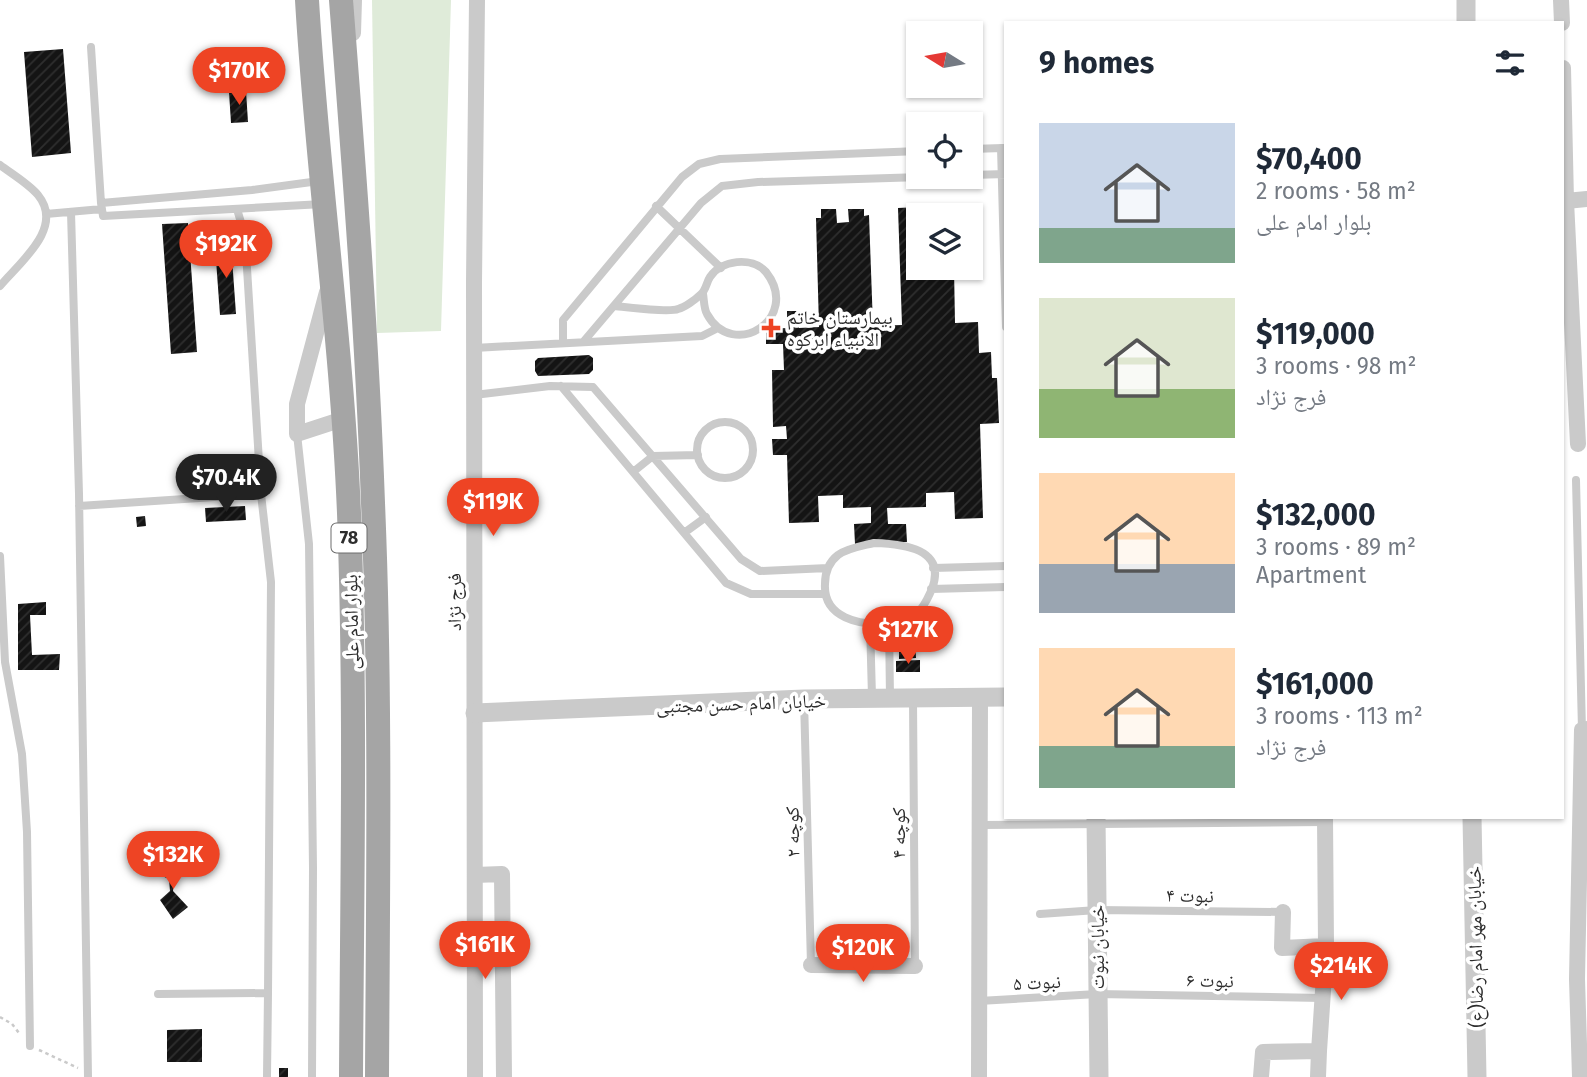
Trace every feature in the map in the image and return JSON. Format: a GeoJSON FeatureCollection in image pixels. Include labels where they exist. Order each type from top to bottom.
{"type":"FeatureCollection","features":[{"type":"Feature","properties":{"kind":"main road","name":"بلوار امام علی"},"geometry":{"type":"LineString","coordinates":[[307,0],[313,92],[339,355],[349,513],[352,730],[351,1077]]}},
{"type":"Feature","properties":{"kind":"main road","name":"بلوار امام علی"},"geometry":{"type":"LineString","coordinates":[[341,0],[373,504],[378,746],[377,1077]]}},
{"type":"Feature","properties":{"kind":"main road"},"geometry":{"type":"LineString","coordinates":[[339,355],[365,352]]}},
{"type":"Feature","properties":{"kind":"street"},"geometry":{"type":"LineString","coordinates":[[348,80],[355,23],[354,0]]}},
{"type":"Feature","properties":{"kind":"street","name":"فرج نژاد"},"geometry":{"type":"LineString","coordinates":[[475,1077],[474,348],[477,0]]}},
{"type":"Feature","properties":{"kind":"street"},"geometry":{"type":"LineString","coordinates":[[1466,0],[1466,21]]}},
{"type":"Feature","properties":{"kind":"street"},"geometry":{"type":"LineString","coordinates":[[1561,0],[1562,21]]}},
{"type":"Feature","properties":{"kind":"street"},"geometry":{"type":"LineString","coordinates":[[1564,112],[1576,444]]}},
{"type":"Feature","properties":{"kind":"street"},"geometry":{"type":"LineString","coordinates":[[1566,201],[1587,199]]}},
{"type":"Feature","properties":{"kind":"street"},"geometry":{"type":"LineString","coordinates":[[332,275],[296,404],[297,434],[343,419]]}},
{"type":"Feature","properties":{"kind":"street","name":"خیابان امام حسن مجتبی"},"geometry":{"type":"LineString","coordinates":[[475,713],[804,699],[1004,697]]}},
{"type":"Feature","properties":{"kind":"street"},"geometry":{"type":"LineString","coordinates":[[979,1077],[980,698]]}},
{"type":"Feature","properties":{"kind":"street"},"geometry":{"type":"LineString","coordinates":[[1580,1077],[1577,979],[1585,729]]}},
{"type":"Feature","properties":{"kind":"street"},"geometry":{"type":"LineString","coordinates":[[1318,1077],[1326,946],[1325,819]]}},
{"type":"Feature","properties":{"kind":"street","name":"خیابان مهر امام رضا(ع)"},"geometry":{"type":"LineString","coordinates":[[1472,819],[1478,1077]]}},
{"type":"Feature","properties":{"kind":"street","name":"خیابان نبوت"},"geometry":{"type":"LineString","coordinates":[[1095,821],[1099,1077]]}},
{"type":"Feature","properties":{"kind":"street"},"geometry":{"type":"LineString","coordinates":[[475,875],[502,874],[504,1077]]}},
{"type":"Feature","properties":{"kind":"street"},"geometry":{"type":"LineString","coordinates":[[1283,912],[1282,948],[1326,946]]}},
{"type":"Feature","properties":{"kind":"street"},"geometry":{"type":"LineString","coordinates":[[811,965],[915,966]]}},
{"type":"Feature","properties":{"kind":"street"},"geometry":{"type":"LineString","coordinates":[[475,1002],[503,1001]]}},
{"type":"Feature","properties":{"kind":"street"},"geometry":{"type":"LineString","coordinates":[[1261,1077],[1263,1052],[1319,1051]]}},
{"type":"Feature","properties":{"kind":"lane"},"geometry":{"type":"LineString","coordinates":[[91,47],[103,216],[237,209],[323,192]]}},
{"type":"Feature","properties":{"kind":"lane"},"geometry":{"type":"LineString","coordinates":[[983,149],[1004,148],[1004,174],[983,175]]}},
{"type":"Feature","properties":{"kind":"lane"},"geometry":{"type":"LineString","coordinates":[[563,343],[563,320],[656,206],[682,177],[699,164],[720,159],[906,152]]}},
{"type":"Feature","properties":{"kind":"lane"},"geometry":{"type":"LineString","coordinates":[[0,165],[39,196],[47,225],[41,239],[0,286]]}},
{"type":"Feature","properties":{"kind":"lane"},"geometry":{"type":"LineString","coordinates":[[584,341],[701,203],[722,186],[758,181],[906,177]]}},
{"type":"Feature","properties":{"kind":"lane"},"geometry":{"type":"LineString","coordinates":[[46,214],[252,190],[323,192]]}},
{"type":"Feature","properties":{"kind":"lane"},"geometry":{"type":"LineString","coordinates":[[656,206],[721,268]]}},
{"type":"Feature","properties":{"kind":"lane"},"geometry":{"type":"LineString","coordinates":[[237,209],[245,236],[261,494],[271,582],[267,1077]]}},
{"type":"Feature","properties":{"kind":"lane"},"geometry":{"type":"LineString","coordinates":[[71,212],[79,506],[88,1077]]}},
{"type":"Feature","properties":{"kind":"lane"},"geometry":{"type":"LineString","coordinates":[[745,261],[763,268],[775,284],[777,303],[770,321],[755,333],[735,335],[718,328],[706,313],[703,294],[710,276],[721,268],[726,264],[745,261]]}},
{"type":"Feature","properties":{"kind":"lane"},"geometry":{"type":"LineString","coordinates":[[614,306],[676,310],[703,294]]}},
{"type":"Feature","properties":{"kind":"lane"},"geometry":{"type":"LineString","coordinates":[[474,348],[702,336],[718,328]]}},
{"type":"Feature","properties":{"kind":"lane"},"geometry":{"type":"LineString","coordinates":[[561,386],[726,583],[751,594],[824,594]]}},
{"type":"Feature","properties":{"kind":"lane"},"geometry":{"type":"LineString","coordinates":[[474,395],[561,386],[593,387],[741,559],[760,571],[828,568]]}},
{"type":"Feature","properties":{"kind":"lane"},"geometry":{"type":"LineString","coordinates":[[731,422],[745,430],[753,444],[752,460],[742,473],[727,479],[711,475],[699,464],[698,454],[696,448],[702,433],[715,423],[731,422]]}},
{"type":"Feature","properties":{"kind":"lane"},"geometry":{"type":"LineString","coordinates":[[297,434],[309,544],[313,854],[312,1077]]}},
{"type":"Feature","properties":{"kind":"lane"},"geometry":{"type":"LineString","coordinates":[[633,472],[653,456],[698,454]]}},
{"type":"Feature","properties":{"kind":"lane"},"geometry":{"type":"LineString","coordinates":[[1576,480],[1585,729]]}},
{"type":"Feature","properties":{"kind":"lane"},"geometry":{"type":"LineString","coordinates":[[79,506],[261,494]]}},
{"type":"Feature","properties":{"kind":"lane"},"geometry":{"type":"LineString","coordinates":[[684,533],[706,517]]}},
{"type":"Feature","properties":{"kind":"lane"},"geometry":{"type":"LineString","coordinates":[[874,543],[919,549],[931,559],[933,568],[936,578],[927,601],[917,615],[889,622],[870,623],[845,618],[832,609],[824,594],[825,573],[828,568],[837,555],[855,547],[874,543]]}},
{"type":"Feature","properties":{"kind":"lane"},"geometry":{"type":"LineString","coordinates":[[0,556],[5,662],[22,754],[27,832],[30,1046]]}},
{"type":"Feature","properties":{"kind":"lane"},"geometry":{"type":"LineString","coordinates":[[933,568],[1004,566]]}},
{"type":"Feature","properties":{"kind":"lane"},"geometry":{"type":"LineString","coordinates":[[931,589],[1004,587]]}},
{"type":"Feature","properties":{"kind":"lane"},"geometry":{"type":"LineString","coordinates":[[881,699],[889,622]]}},
{"type":"Feature","properties":{"kind":"lane"},"geometry":{"type":"LineString","coordinates":[[870,623],[881,699]]}},
{"type":"Feature","properties":{"kind":"lane","name":"کوچه ۲"},"geometry":{"type":"LineString","coordinates":[[804,699],[811,965]]}},
{"type":"Feature","properties":{"kind":"lane","name":"کوچه ۴"},"geometry":{"type":"LineString","coordinates":[[913,700],[915,966]]}},
{"type":"Feature","properties":{"kind":"lane"},"geometry":{"type":"LineString","coordinates":[[979,825],[1325,819]]}},
{"type":"Feature","properties":{"kind":"lane","name":"نبوت ۴"},"geometry":{"type":"LineString","coordinates":[[1040,914],[1097,910],[1283,912]]}},
{"type":"Feature","properties":{"kind":"lane"},"geometry":{"type":"LineString","coordinates":[[158,995],[268,993]]}},
{"type":"Feature","properties":{"kind":"lane","name":"نبوت ۵"},"geometry":{"type":"LineString","coordinates":[[979,1001],[1097,994]]}},
{"type":"Feature","properties":{"kind":"lane","name":"نبوت ۶"},"geometry":{"type":"LineString","coordinates":[[1097,994],[1322,998]]}},
{"type":"Feature","properties":{"kind":"green space"},"geometry":{"type":"Polygon","coordinates":[[[372,0],[451,0],[441,331],[377,333],[372,0]]]}},
{"type":"Feature","properties":{"kind":"building"},"geometry":{"type":"Polygon","coordinates":[[[63,49],[71,153],[32,157],[24,52],[63,49]]]}},
{"type":"Feature","properties":{"kind":"building"},"geometry":{"type":"Polygon","coordinates":[[[246,91],[248,122],[231,123],[229,92],[246,91]]]}},
{"type":"Feature","properties":{"kind":"building"},"geometry":{"type":"Polygon","coordinates":[[[898,208],[906,208],[906,280],[954,280],[955,323],[978,322],[979,353],[991,352],[992,378],[997,378],[999,423],[980,424],[983,518],[955,519],[954,492],[926,493],[926,507],[887,508],[888,524],[906,524],[907,542],[855,544],[854,524],[871,523],[871,507],[843,508],[843,495],[818,496],[819,522],[789,523],[787,455],[773,455],[772,439],[787,439],[786,426],[773,427],[772,370],[784,370],[783,344],[766,344],[766,329],[787,328],[787,311],[798,311],[799,328],[819,327],[816,218],[821,218],[821,209],[836,209],[837,223],[849,222],[848,209],[864,209],[864,216],[869,215],[873,326],[902,325],[898,208]]]}},
{"type":"Feature","properties":{"kind":"building"},"geometry":{"type":"Polygon","coordinates":[[[188,223],[197,352],[171,354],[162,224],[188,223]]]}},
{"type":"Feature","properties":{"kind":"building"},"geometry":{"type":"Polygon","coordinates":[[[231,244],[236,314],[220,315],[215,246],[231,244]]]}},
{"type":"Feature","properties":{"kind":"building"},"geometry":{"type":"Polygon","coordinates":[[[589,355],[593,358],[593,370],[589,374],[538,376],[535,371],[535,361],[538,358],[589,355]]]}},
{"type":"Feature","properties":{"kind":"building"},"geometry":{"type":"Polygon","coordinates":[[[245,506],[246,520],[206,522],[205,508],[245,506]]]}},
{"type":"Feature","properties":{"kind":"building"},"geometry":{"type":"Polygon","coordinates":[[[145,516],[146,526],[137,527],[136,517],[145,516]]]}},
{"type":"Feature","properties":{"kind":"building"},"geometry":{"type":"Polygon","coordinates":[[[46,602],[46,615],[30,615],[32,655],[60,654],[59,670],[18,670],[18,604],[46,602]]]}},
{"type":"Feature","properties":{"kind":"building"},"geometry":{"type":"Polygon","coordinates":[[[915,639],[916,658],[899,659],[899,640],[915,639]]]}},
{"type":"Feature","properties":{"kind":"building"},"geometry":{"type":"Polygon","coordinates":[[[920,660],[920,672],[896,672],[896,661],[920,660]]]}},
{"type":"Feature","properties":{"kind":"building"},"geometry":{"type":"Polygon","coordinates":[[[171,860],[183,869],[174,883],[173,891],[188,907],[173,919],[160,900],[170,891],[169,879],[160,875],[171,860]]]}},
{"type":"Feature","properties":{"kind":"building"},"geometry":{"type":"Polygon","coordinates":[[[202,1029],[202,1062],[167,1062],[167,1030],[202,1029]]]}},
{"type":"Feature","properties":{"kind":"building"},"geometry":{"type":"Polygon","coordinates":[[[279,1068],[288,1068],[288,1077],[279,1077],[279,1068]]]}},
{"type":"Feature","properties":{"kind":"place","name":"بیمارستان خاتم الانبیاء ابرکوه"},"geometry":{"type":"Point","coordinates":[771,328]}}]}
